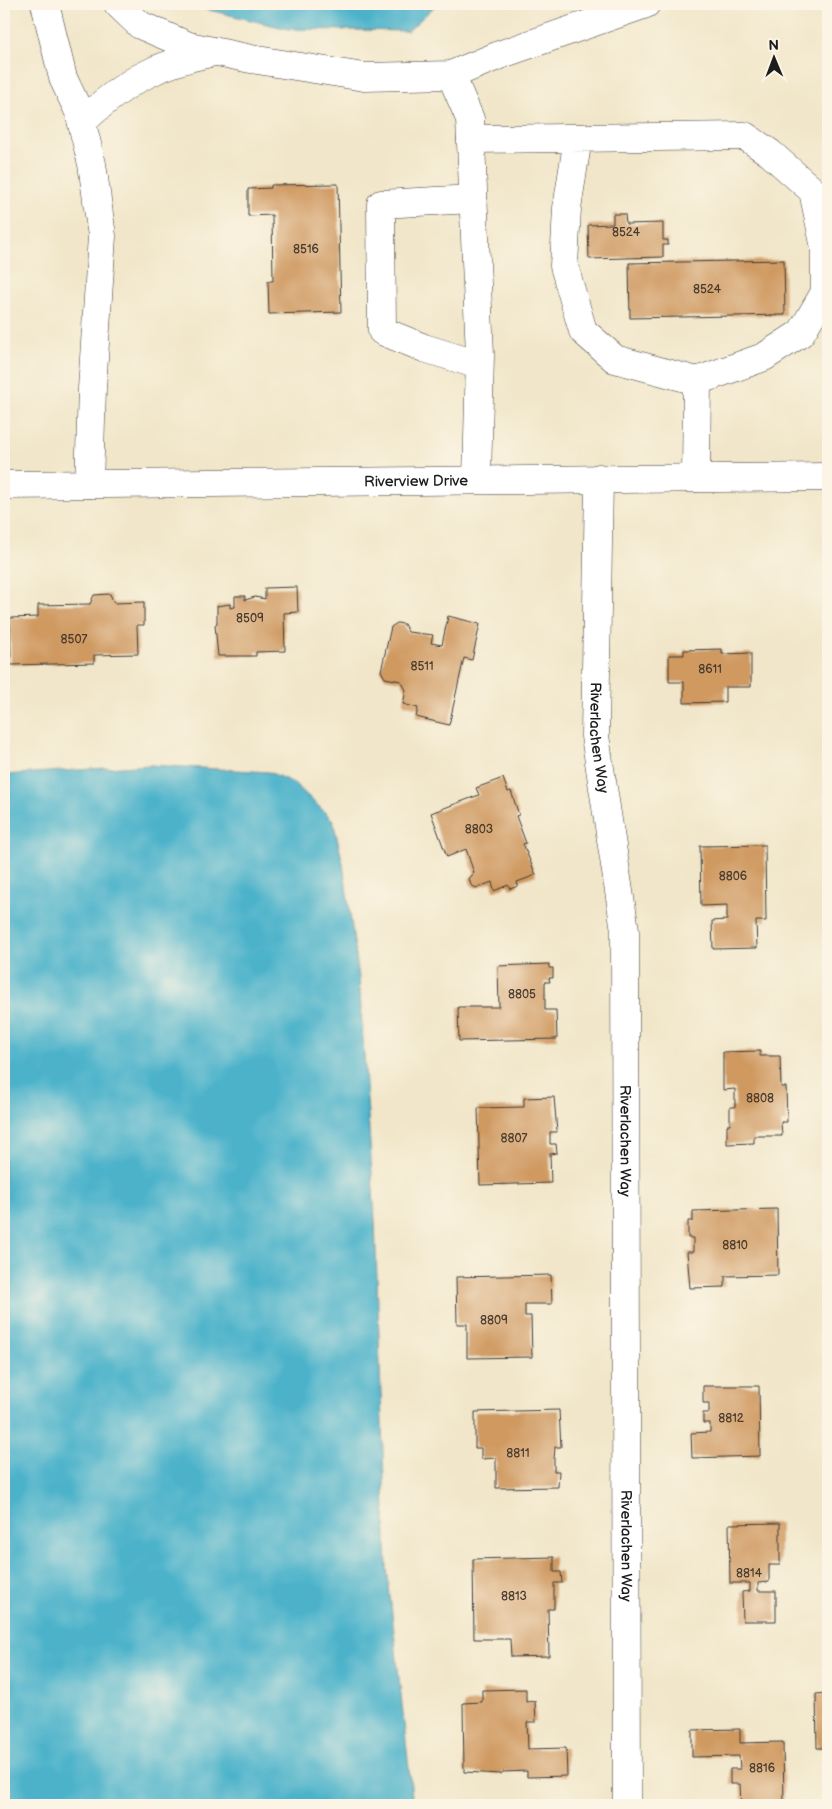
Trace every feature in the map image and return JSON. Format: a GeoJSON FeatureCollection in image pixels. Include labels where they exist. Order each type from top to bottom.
{"type":"FeatureCollection","features":[{"type":"Feature","properties":{"kind":"street"},"geometry":{"type":"LineString","coordinates":[[45,4],[63,78],[80,112],[92,164],[102,236],[92,389],[89,484]]}},
{"type":"Feature","properties":{"kind":"street"},"geometry":{"type":"LineString","coordinates":[[118,4],[140,26],[189,46],[364,77],[450,75],[502,54],[646,4]]}},
{"type":"Feature","properties":{"kind":"street"},"geometry":{"type":"LineString","coordinates":[[82,122],[108,98],[139,77],[180,59],[218,52]]}},
{"type":"Feature","properties":{"kind":"street"},"geometry":{"type":"LineString","coordinates":[[450,75],[470,119],[479,365],[477,480]]}},
{"type":"Feature","properties":{"kind":"street"},"geometry":{"type":"LineString","coordinates":[[471,139],[745,136],[770,153],[813,191],[825,248],[825,292],[801,333],[764,357],[697,381],[615,359],[583,331],[564,266],[567,208],[578,138]]}},
{"type":"Feature","properties":{"kind":"street"},"geometry":{"type":"LineString","coordinates":[[473,199],[381,204],[382,331],[424,348],[479,365]]}},
{"type":"Feature","properties":{"kind":"street"},"geometry":{"type":"LineString","coordinates":[[696,478],[697,381]]}},
{"type":"Feature","properties":{"kind":"street","name":"Riverview Drive"},"geometry":{"type":"LineString","coordinates":[[4,485],[828,477]]}},
{"type":"Feature","properties":{"kind":"street","name":"Riverlachen Way"},"geometry":{"type":"LineString","coordinates":[[599,478],[596,736],[625,930],[627,1805]]}},
{"type":"Feature","properties":{"kind":"water"},"geometry":{"type":"Polygon","coordinates":[[[184,4],[442,4],[435,6],[408,31],[288,29],[184,4]]]}},
{"type":"Feature","properties":{"kind":"water"},"geometry":{"type":"Polygon","coordinates":[[[150,765],[269,772],[294,783],[333,820],[343,864],[359,978],[375,1220],[387,1568],[413,1805],[4,1805],[4,775],[150,765]]]}},
{"type":"Feature","properties":{"kind":"building"},"geometry":{"type":"Polygon","coordinates":[[[338,184],[341,312],[269,314],[268,281],[273,281],[272,215],[248,216],[248,189],[271,188],[271,185],[338,184]]]}},
{"type":"Feature","properties":{"kind":"building"},"geometry":{"type":"Polygon","coordinates":[[[613,214],[625,214],[626,224],[663,223],[663,240],[668,240],[668,245],[663,245],[663,257],[589,259],[588,225],[613,224],[613,214]]]}},
{"type":"Feature","properties":{"kind":"building"},"geometry":{"type":"Polygon","coordinates":[[[784,260],[785,315],[630,318],[629,263],[784,260]]]}},
{"type":"Feature","properties":{"kind":"building"},"geometry":{"type":"Polygon","coordinates":[[[297,587],[298,612],[284,613],[285,651],[256,652],[256,656],[218,656],[215,625],[217,623],[217,606],[230,604],[230,608],[235,607],[235,596],[245,596],[245,600],[255,597],[265,599],[265,588],[297,587]]]}},
{"type":"Feature","properties":{"kind":"building"},"geometry":{"type":"Polygon","coordinates":[[[110,594],[114,603],[144,602],[144,625],[137,625],[138,654],[94,655],[94,663],[11,665],[10,618],[38,617],[38,605],[90,604],[94,595],[110,594]]]}},
{"type":"Feature","properties":{"kind":"building"},"geometry":{"type":"Polygon","coordinates":[[[448,616],[480,624],[472,660],[464,658],[449,725],[416,717],[418,708],[403,704],[406,690],[401,681],[385,678],[381,671],[391,627],[397,623],[404,624],[408,632],[433,635],[431,643],[442,645],[448,616]]]}},
{"type":"Feature","properties":{"kind":"building"},"geometry":{"type":"Polygon","coordinates":[[[722,649],[722,654],[751,653],[751,687],[725,687],[725,702],[684,703],[684,682],[669,682],[669,655],[684,655],[684,650],[722,649]]]}},
{"type":"Feature","properties":{"kind":"building"},"geometry":{"type":"Polygon","coordinates":[[[503,778],[508,792],[511,791],[519,815],[516,816],[526,843],[523,844],[536,875],[517,882],[518,886],[510,889],[508,885],[494,891],[492,882],[476,888],[471,885],[469,879],[474,873],[466,849],[447,857],[431,813],[479,795],[476,788],[503,778]]]}},
{"type":"Feature","properties":{"kind":"building"},"geometry":{"type":"Polygon","coordinates":[[[765,845],[766,921],[756,921],[757,948],[713,949],[712,921],[727,920],[727,905],[701,906],[700,846],[765,845]]]}},
{"type":"Feature","properties":{"kind":"building"},"geometry":{"type":"Polygon","coordinates":[[[549,964],[549,968],[553,968],[553,978],[549,978],[550,982],[545,982],[545,1010],[556,1010],[557,1039],[459,1041],[458,1007],[499,1007],[498,966],[549,964]]]}},
{"type":"Feature","properties":{"kind":"building"},"geometry":{"type":"Polygon","coordinates":[[[760,1051],[760,1056],[780,1056],[781,1087],[786,1087],[787,1122],[781,1122],[782,1136],[754,1136],[754,1143],[727,1144],[727,1125],[730,1125],[730,1107],[735,1107],[735,1089],[723,1090],[723,1052],[760,1051]]]}},
{"type":"Feature","properties":{"kind":"building"},"geometry":{"type":"Polygon","coordinates":[[[554,1097],[557,1132],[550,1132],[550,1144],[556,1144],[557,1153],[550,1154],[551,1183],[480,1185],[478,1108],[524,1107],[524,1098],[554,1097]]]}},
{"type":"Feature","properties":{"kind":"building"},"geometry":{"type":"Polygon","coordinates":[[[777,1209],[778,1275],[725,1276],[725,1287],[690,1288],[687,1252],[693,1252],[693,1238],[688,1238],[688,1221],[693,1221],[693,1211],[777,1209]]]}},
{"type":"Feature","properties":{"kind":"building"},"geometry":{"type":"Polygon","coordinates":[[[551,1275],[552,1304],[525,1304],[525,1316],[531,1316],[532,1357],[467,1358],[467,1324],[457,1324],[456,1277],[551,1275]]]}},
{"type":"Feature","properties":{"kind":"building"},"geometry":{"type":"Polygon","coordinates":[[[703,1386],[759,1386],[760,1456],[692,1458],[691,1433],[710,1432],[710,1423],[703,1423],[703,1413],[709,1413],[709,1403],[703,1403],[703,1386]]]}},
{"type":"Feature","properties":{"kind":"building"},"geometry":{"type":"Polygon","coordinates":[[[559,1410],[561,1447],[555,1447],[554,1460],[554,1471],[559,1471],[558,1487],[496,1488],[496,1458],[481,1459],[481,1448],[475,1448],[475,1412],[559,1410]]]}},
{"type":"Feature","properties":{"kind":"building"},"geometry":{"type":"Polygon","coordinates":[[[780,1523],[780,1565],[769,1565],[769,1582],[758,1583],[758,1591],[776,1591],[776,1621],[743,1621],[742,1592],[750,1591],[750,1583],[730,1583],[729,1524],[780,1523]]]}},
{"type":"Feature","properties":{"kind":"building"},"geometry":{"type":"Polygon","coordinates":[[[554,1557],[554,1572],[561,1572],[562,1583],[554,1583],[554,1609],[548,1609],[549,1656],[511,1657],[510,1639],[474,1639],[473,1559],[554,1557]]]}},
{"type":"Feature","properties":{"kind":"building"},"geometry":{"type":"Polygon","coordinates":[[[526,1689],[526,1702],[535,1701],[536,1722],[527,1722],[528,1749],[566,1748],[567,1776],[527,1777],[527,1771],[503,1772],[501,1774],[464,1772],[463,1703],[482,1702],[482,1690],[526,1689]]]}},
{"type":"Feature","properties":{"kind":"building"},"geometry":{"type":"Polygon","coordinates":[[[828,1693],[828,1748],[817,1748],[816,1694],[828,1693]]]}},
{"type":"Feature","properties":{"kind":"building"},"geometry":{"type":"Polygon","coordinates":[[[740,1729],[740,1743],[783,1742],[784,1805],[741,1805],[740,1784],[730,1784],[730,1769],[740,1769],[739,1756],[692,1757],[692,1730],[740,1729]]]}}]}
